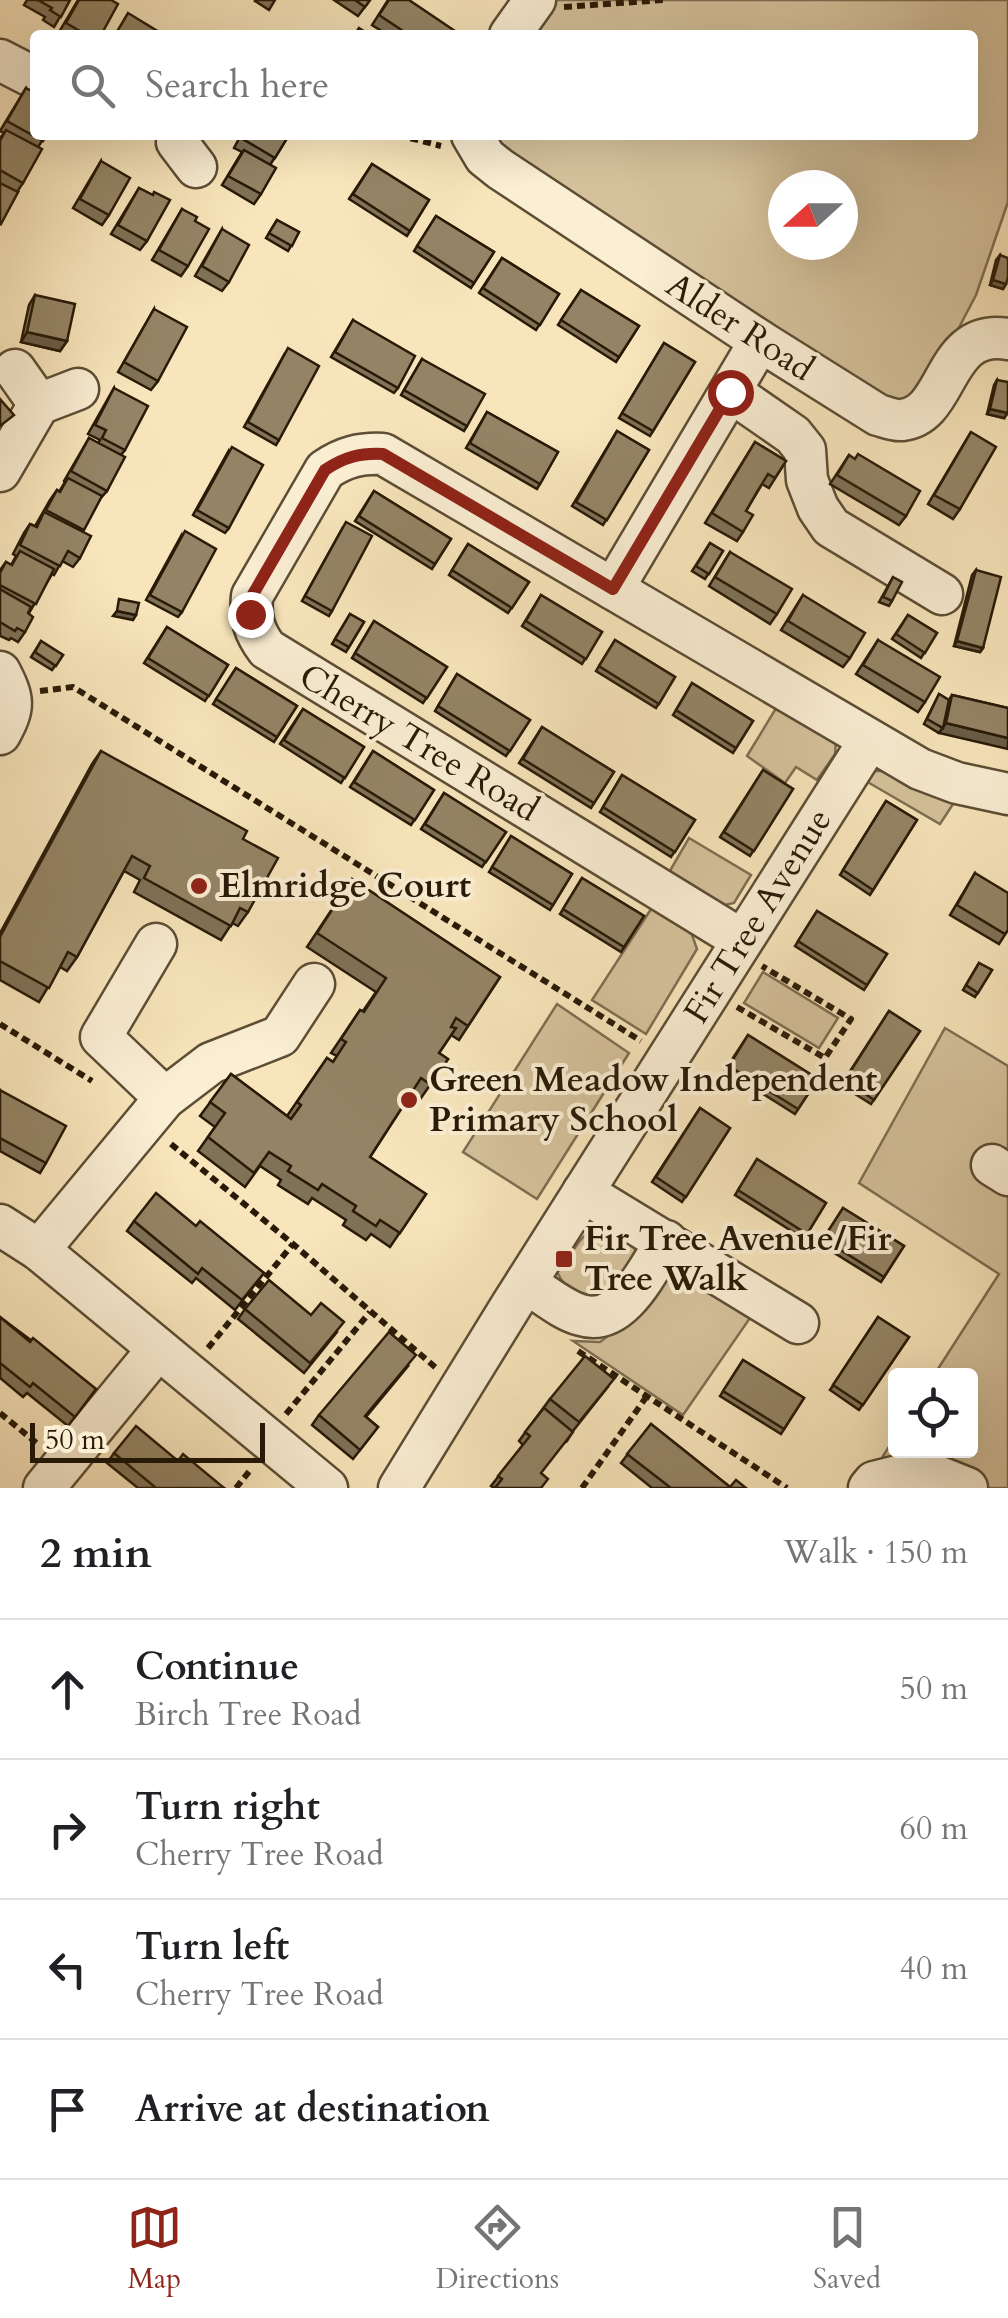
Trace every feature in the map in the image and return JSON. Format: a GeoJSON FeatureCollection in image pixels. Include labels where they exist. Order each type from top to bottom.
{"type":"FeatureCollection","features":[{"type":"Feature","properties":{"kind":"street"},"geometry":{"type":"LineString","coordinates":[[0,60],[30,75]]}},
{"type":"Feature","properties":{"kind":"street","name":"Alder Road"},"geometry":{"type":"LineString","coordinates":[[475,140],[485,157],[500,169],[878,415],[899,421],[916,416],[929,405],[960,354],[986,340],[1008,339]]}},
{"type":"Feature","properties":{"kind":"street"},"geometry":{"type":"LineString","coordinates":[[613,589],[760,341]]}},
{"type":"Feature","properties":{"kind":"street"},"geometry":{"type":"LineString","coordinates":[[15,370],[39,404]]}},
{"type":"Feature","properties":{"kind":"street"},"geometry":{"type":"LineString","coordinates":[[0,471],[39,404],[78,388]]}},
{"type":"Feature","properties":{"kind":"street"},"geometry":{"type":"LineString","coordinates":[[730,392],[793,435],[805,450],[806,480],[831,527],[942,594]]}},
{"type":"Feature","properties":{"kind":"street","name":"Cherry Tree Road"},"geometry":{"type":"LineString","coordinates":[[739,945],[267,650],[256,634],[250,614],[252,596],[325,470],[362,454],[383,454],[868,741],[920,769],[958,783],[1008,794]]}},
{"type":"Feature","properties":{"kind":"street"},"geometry":{"type":"LineString","coordinates":[[0,734],[9,718],[6,683]]}},
{"type":"Feature","properties":{"kind":"street","name":"Fir Tree Avenue"},"geometry":{"type":"LineString","coordinates":[[399,1488],[868,741]]}},
{"type":"Feature","properties":{"kind":"street"},"geometry":{"type":"LineString","coordinates":[[150,1116],[100,1037],[156,944]]}},
{"type":"Feature","properties":{"kind":"street"},"geometry":{"type":"LineString","coordinates":[[39,1250],[150,1116],[211,1063],[280,1036],[314,984]]}},
{"type":"Feature","properties":{"kind":"street"},"geometry":{"type":"LineString","coordinates":[[583,1192],[798,1323]]}},
{"type":"Feature","properties":{"kind":"street"},"geometry":{"type":"LineString","coordinates":[[0,1225],[39,1250],[327,1488]]}},
{"type":"Feature","properties":{"kind":"street"},"geometry":{"type":"LineString","coordinates":[[526,1283],[578,1315],[604,1316],[625,1302],[666,1241]]}},
{"type":"Feature","properties":{"kind":"street"},"geometry":{"type":"LineString","coordinates":[[44,1488],[173,1361]]}},
{"type":"Feature","properties":{"kind":"street"},"geometry":{"type":"LineString","coordinates":[[869,1488],[874,1482],[922,1470],[967,1488]]}},
{"type":"Feature","properties":{"kind":"path"},"geometry":{"type":"LineString","coordinates":[[522,11],[662,0]]}},
{"type":"Feature","properties":{"kind":"path"},"geometry":{"type":"LineString","coordinates":[[6,683],[74,686],[668,1057]]}},
{"type":"Feature","properties":{"kind":"path"},"geometry":{"type":"LineString","coordinates":[[710,991],[825,1058],[851,1018],[739,945]]}},
{"type":"Feature","properties":{"kind":"path"},"geometry":{"type":"LineString","coordinates":[[0,1024],[150,1116],[460,1388]]}},
{"type":"Feature","properties":{"kind":"path"},"geometry":{"type":"LineString","coordinates":[[173,1361],[292,1244]]}},
{"type":"Feature","properties":{"kind":"path"},"geometry":{"type":"LineString","coordinates":[[266,1438],[370,1312]]}},
{"type":"Feature","properties":{"kind":"path"},"geometry":{"type":"LineString","coordinates":[[582,1488],[647,1396],[786,1488]]}},
{"type":"Feature","properties":{"kind":"shaded area"},"geometry":{"type":"Polygon","coordinates":[[[549,0],[1008,0],[1008,202],[976,295],[930,383],[897,405],[517,170],[497,140],[978,140],[978,30],[528,30],[549,0]]]}},
{"type":"Feature","properties":{"kind":"shaded area"},"geometry":{"type":"Polygon","coordinates":[[[778,705],[836,741],[835,754],[817,780],[796,767],[785,783],[747,756],[778,705]]]}},
{"type":"Feature","properties":{"kind":"shaded area"},"geometry":{"type":"Polygon","coordinates":[[[871,771],[888,771],[955,801],[940,824],[864,780],[871,771]]]}},
{"type":"Feature","properties":{"kind":"shaded area"},"geometry":{"type":"Polygon","coordinates":[[[689,838],[751,875],[734,903],[720,906],[668,874],[689,838]]]}},
{"type":"Feature","properties":{"kind":"shaded area"},"geometry":{"type":"Polygon","coordinates":[[[653,906],[690,929],[697,949],[646,1034],[592,1000],[653,906]]]}},
{"type":"Feature","properties":{"kind":"shaded area"},"geometry":{"type":"Polygon","coordinates":[[[763,972],[838,1018],[819,1048],[744,1003],[763,972]]]}},
{"type":"Feature","properties":{"kind":"shaded area"},"geometry":{"type":"Polygon","coordinates":[[[557,1004],[629,1053],[537,1199],[463,1152],[557,1004]]]}},
{"type":"Feature","properties":{"kind":"shaded area"},"geometry":{"type":"Polygon","coordinates":[[[945,1028],[1008,1066],[1008,1488],[863,1488],[888,1448],[888,1458],[978,1458],[978,1368],[939,1368],[999,1274],[859,1183],[945,1028]]]}},
{"type":"Feature","properties":{"kind":"shaded area"},"geometry":{"type":"Polygon","coordinates":[[[598,1227],[637,1248],[614,1286],[590,1296],[578,1294],[557,1272],[585,1235],[598,1227]]]}},
{"type":"Feature","properties":{"kind":"shaded area"},"geometry":{"type":"Polygon","coordinates":[[[676,1273],[750,1318],[683,1415],[573,1341],[600,1342],[629,1320],[651,1284],[676,1273]]]}},
{"type":"Feature","properties":{"kind":"building"},"geometry":{"type":"Polygon","coordinates":[[[38,0],[70,0],[61,17],[38,0]]]}},
{"type":"Feature","properties":{"kind":"building"},"geometry":{"type":"Polygon","coordinates":[[[79,0],[111,0],[118,4],[104,30],[78,30],[66,23],[79,0]]]}},
{"type":"Feature","properties":{"kind":"building"},"geometry":{"type":"Polygon","coordinates":[[[389,0],[409,0],[454,30],[402,30],[379,15],[389,0]]]}},
{"type":"Feature","properties":{"kind":"building"},"geometry":{"type":"Polygon","coordinates":[[[128,13],[156,30],[118,30],[128,13]]]}},
{"type":"Feature","properties":{"kind":"building"},"geometry":{"type":"Polygon","coordinates":[[[26,88],[30,90],[30,134],[7,121],[26,88]]]}},
{"type":"Feature","properties":{"kind":"building"},"geometry":{"type":"Polygon","coordinates":[[[6,130],[42,149],[23,183],[0,170],[0,141],[6,130]]]}},
{"type":"Feature","properties":{"kind":"building"},"geometry":{"type":"Polygon","coordinates":[[[244,140],[286,140],[275,158],[244,140]]]}},
{"type":"Feature","properties":{"kind":"building"},"geometry":{"type":"Polygon","coordinates":[[[244,150],[276,168],[261,194],[228,176],[244,150]]]}},
{"type":"Feature","properties":{"kind":"building"},"geometry":{"type":"Polygon","coordinates":[[[101,161],[130,178],[109,215],[80,199],[101,161]]]}},
{"type":"Feature","properties":{"kind":"building"},"geometry":{"type":"Polygon","coordinates":[[[372,164],[429,200],[410,231],[353,194],[372,164]]]}},
{"type":"Feature","properties":{"kind":"building"},"geometry":{"type":"Polygon","coordinates":[[[0,183],[18,192],[1,224],[0,223],[0,183]]]}},
{"type":"Feature","properties":{"kind":"building"},"geometry":{"type":"Polygon","coordinates":[[[139,188],[170,200],[147,241],[118,225],[139,188]]]}},
{"type":"Feature","properties":{"kind":"building"},"geometry":{"type":"Polygon","coordinates":[[[182,209],[209,229],[188,266],[159,250],[182,209]]]}},
{"type":"Feature","properties":{"kind":"building"},"geometry":{"type":"Polygon","coordinates":[[[436,216],[494,252],[474,283],[417,246],[436,216]]]}},
{"type":"Feature","properties":{"kind":"building"},"geometry":{"type":"Polygon","coordinates":[[[277,220],[299,232],[292,246],[269,233],[277,220]]]}},
{"type":"Feature","properties":{"kind":"building"},"geometry":{"type":"Polygon","coordinates":[[[222,229],[249,245],[229,282],[202,266],[222,229]]]}},
{"type":"Feature","properties":{"kind":"building"},"geometry":{"type":"Polygon","coordinates":[[[1000,255],[1008,258],[1006,284],[993,280],[1000,255]]]}},
{"type":"Feature","properties":{"kind":"building"},"geometry":{"type":"Polygon","coordinates":[[[502,258],[559,294],[540,325],[483,288],[502,258]]]}},
{"type":"Feature","properties":{"kind":"building"},"geometry":{"type":"Polygon","coordinates":[[[581,290],[639,326],[619,357],[561,320],[581,290]]]}},
{"type":"Feature","properties":{"kind":"building"},"geometry":{"type":"Polygon","coordinates":[[[35,295],[75,304],[67,341],[27,332],[35,295]]]}},
{"type":"Feature","properties":{"kind":"building"},"geometry":{"type":"Polygon","coordinates":[[[154,309],[187,327],[158,381],[124,362],[154,309]]]}},
{"type":"Feature","properties":{"kind":"building"},"geometry":{"type":"Polygon","coordinates":[[[353,320],[415,356],[398,388],[335,352],[353,320]]]}},
{"type":"Feature","properties":{"kind":"building"},"geometry":{"type":"Polygon","coordinates":[[[664,343],[695,362],[653,431],[622,413],[664,343]]]}},
{"type":"Feature","properties":{"kind":"building"},"geometry":{"type":"Polygon","coordinates":[[[288,348],[319,366],[279,440],[248,422],[288,348]]]}},
{"type":"Feature","properties":{"kind":"building"},"geometry":{"type":"Polygon","coordinates":[[[422,359],[485,394],[467,426],[404,390],[422,359]]]}},
{"type":"Feature","properties":{"kind":"building"},"geometry":{"type":"Polygon","coordinates":[[[997,380],[1008,382],[1008,413],[990,409],[997,380]]]}},
{"type":"Feature","properties":{"kind":"building"},"geometry":{"type":"Polygon","coordinates":[[[114,388],[148,406],[125,450],[102,438],[106,430],[95,425],[114,388]]]}},
{"type":"Feature","properties":{"kind":"building"},"geometry":{"type":"Polygon","coordinates":[[[0,399],[14,415],[0,426],[0,399]]]}},
{"type":"Feature","properties":{"kind":"building"},"geometry":{"type":"Polygon","coordinates":[[[487,412],[558,452],[540,484],[470,443],[487,412]]]}},
{"type":"Feature","properties":{"kind":"building"},"geometry":{"type":"Polygon","coordinates":[[[617,431],[649,450],[607,520],[576,502],[617,431]]]}},
{"type":"Feature","properties":{"kind":"building"},"geometry":{"type":"Polygon","coordinates":[[[971,432],[996,447],[960,509],[934,495],[971,432]]]}},
{"type":"Feature","properties":{"kind":"building"},"geometry":{"type":"Polygon","coordinates":[[[89,438],[125,457],[107,491],[71,471],[89,438]]]}},
{"type":"Feature","properties":{"kind":"building"},"geometry":{"type":"Polygon","coordinates":[[[755,442],[786,461],[775,478],[768,474],[757,492],[746,511],[753,515],[743,532],[712,513],[755,442]]]}},
{"type":"Feature","properties":{"kind":"building"},"geometry":{"type":"Polygon","coordinates":[[[232,447],[263,465],[229,528],[197,510],[232,447]]]}},
{"type":"Feature","properties":{"kind":"building"},"geometry":{"type":"Polygon","coordinates":[[[858,454],[920,491],[906,516],[837,475],[849,455],[855,459],[858,454]]]}},
{"type":"Feature","properties":{"kind":"building"},"geometry":{"type":"Polygon","coordinates":[[[68,478],[102,496],[84,530],[46,510],[68,478]]]}},
{"type":"Feature","properties":{"kind":"building"},"geometry":{"type":"Polygon","coordinates":[[[374,491],[451,539],[435,564],[359,516],[374,491]]]}},
{"type":"Feature","properties":{"kind":"building"},"geometry":{"type":"Polygon","coordinates":[[[44,512],[91,536],[80,558],[68,551],[60,566],[20,545],[30,524],[37,527],[44,512]]]}},
{"type":"Feature","properties":{"kind":"building"},"geometry":{"type":"Polygon","coordinates":[[[346,522],[372,536],[332,611],[305,596],[346,522]]]}},
{"type":"Feature","properties":{"kind":"building"},"geometry":{"type":"Polygon","coordinates":[[[185,531],[216,549],[182,612],[150,595],[185,531]]]}},
{"type":"Feature","properties":{"kind":"building"},"geometry":{"type":"Polygon","coordinates":[[[710,543],[723,551],[709,574],[696,566],[710,543]]]}},
{"type":"Feature","properties":{"kind":"building"},"geometry":{"type":"Polygon","coordinates":[[[468,544],[529,582],[512,608],[452,570],[468,544]]]}},
{"type":"Feature","properties":{"kind":"building"},"geometry":{"type":"Polygon","coordinates":[[[20,551],[54,569],[36,604],[0,585],[0,573],[6,562],[12,565],[20,551]]]}},
{"type":"Feature","properties":{"kind":"building"},"geometry":{"type":"Polygon","coordinates":[[[730,552],[792,589],[777,614],[715,577],[730,552]]]}},
{"type":"Feature","properties":{"kind":"building"},"geometry":{"type":"Polygon","coordinates":[[[976,570],[1001,577],[983,648],[957,641],[976,570]]]}},
{"type":"Feature","properties":{"kind":"building"},"geometry":{"type":"Polygon","coordinates":[[[893,577],[902,582],[892,601],[883,597],[893,577]]]}},
{"type":"Feature","properties":{"kind":"building"},"geometry":{"type":"Polygon","coordinates":[[[0,589],[31,607],[28,613],[33,617],[25,632],[0,622],[0,589]]]}},
{"type":"Feature","properties":{"kind":"building"},"geometry":{"type":"Polygon","coordinates":[[[541,595],[602,632],[586,659],[526,621],[541,595]]]}},
{"type":"Feature","properties":{"kind":"building"},"geometry":{"type":"Polygon","coordinates":[[[803,595],[865,633],[850,658],[788,621],[803,595]]]}},
{"type":"Feature","properties":{"kind":"building"},"geometry":{"type":"Polygon","coordinates":[[[119,599],[139,603],[136,615],[117,611],[119,599]]]}},
{"type":"Feature","properties":{"kind":"building"},"geometry":{"type":"Polygon","coordinates":[[[350,614],[364,622],[349,647],[335,639],[350,614]]]}},
{"type":"Feature","properties":{"kind":"building"},"geometry":{"type":"Polygon","coordinates":[[[908,615],[937,633],[925,653],[896,634],[908,615]]]}},
{"type":"Feature","properties":{"kind":"building"},"geometry":{"type":"Polygon","coordinates":[[[374,621],[447,667],[427,698],[355,653],[374,621]]]}},
{"type":"Feature","properties":{"kind":"building"},"geometry":{"type":"Polygon","coordinates":[[[167,627],[228,665],[209,696],[148,658],[167,627]]]}},
{"type":"Feature","properties":{"kind":"building"},"geometry":{"type":"Polygon","coordinates":[[[615,640],[675,677],[659,704],[599,666],[615,640]]]}},
{"type":"Feature","properties":{"kind":"building"},"geometry":{"type":"Polygon","coordinates":[[[878,640],[940,677],[925,702],[863,665],[878,640]]]}},
{"type":"Feature","properties":{"kind":"building"},"geometry":{"type":"Polygon","coordinates":[[[41,641],[63,655],[56,666],[35,652],[41,641]]]}},
{"type":"Feature","properties":{"kind":"building"},"geometry":{"type":"Polygon","coordinates":[[[236,668],[297,706],[277,737],[216,699],[236,668]]]}},
{"type":"Feature","properties":{"kind":"building"},"geometry":{"type":"Polygon","coordinates":[[[457,674],[530,720],[510,751],[438,706],[457,674]]]}},
{"type":"Feature","properties":{"kind":"building"},"geometry":{"type":"Polygon","coordinates":[[[692,683],[753,721],[736,748],[676,710],[692,683]]]}},
{"type":"Feature","properties":{"kind":"building"},"geometry":{"type":"Polygon","coordinates":[[[939,694],[949,700],[943,728],[927,719],[939,694]]]}},
{"type":"Feature","properties":{"kind":"building"},"geometry":{"type":"Polygon","coordinates":[[[952,695],[1008,708],[1008,738],[946,723],[952,695]]]}},
{"type":"Feature","properties":{"kind":"building"},"geometry":{"type":"Polygon","coordinates":[[[303,709],[364,747],[345,778],[284,740],[303,709]]]}},
{"type":"Feature","properties":{"kind":"building"},"geometry":{"type":"Polygon","coordinates":[[[542,727],[614,772],[594,803],[523,759],[542,727]]]}},
{"type":"Feature","properties":{"kind":"building","name":"Elmridge Court"},"geometry":{"type":"Polygon","coordinates":[[[101,751],[247,831],[243,839],[278,858],[248,912],[240,908],[231,926],[144,878],[150,866],[132,856],[77,957],[68,952],[49,988],[0,961],[0,937],[101,751]]]}},
{"type":"Feature","properties":{"kind":"building"},"geometry":{"type":"Polygon","coordinates":[[[373,751],[434,790],[415,820],[354,782],[373,751]]]}},
{"type":"Feature","properties":{"kind":"building"},"geometry":{"type":"Polygon","coordinates":[[[763,770],[793,789],[754,851],[724,832],[763,770]]]}},
{"type":"Feature","properties":{"kind":"building"},"geometry":{"type":"Polygon","coordinates":[[[622,775],[695,820],[675,852],[603,807],[622,775]]]}},
{"type":"Feature","properties":{"kind":"building"},"geometry":{"type":"Polygon","coordinates":[[[444,793],[506,832],[486,862],[425,824],[444,793]]]}},
{"type":"Feature","properties":{"kind":"building"},"geometry":{"type":"Polygon","coordinates":[[[886,801],[917,820],[873,890],[843,870],[886,801]]]}},
{"type":"Feature","properties":{"kind":"building"},"geometry":{"type":"Polygon","coordinates":[[[511,836],[572,874],[553,905],[492,867],[511,836]]]}},
{"type":"Feature","properties":{"kind":"building"},"geometry":{"type":"Polygon","coordinates":[[[975,873],[1008,893],[1005,934],[957,905],[975,873]]]}},
{"type":"Feature","properties":{"kind":"building"},"geometry":{"type":"Polygon","coordinates":[[[582,878],[644,916],[624,947],[563,909],[582,878]]]}},
{"type":"Feature","properties":{"kind":"building"},"geometry":{"type":"Polygon","coordinates":[[[352,879],[500,977],[468,1026],[456,1018],[451,1027],[456,1028],[439,1053],[448,1059],[431,1085],[421,1078],[370,1157],[426,1194],[400,1233],[380,1220],[376,1226],[353,1211],[356,1206],[322,1184],[318,1190],[288,1171],[291,1166],[269,1152],[254,1173],[208,1137],[225,1113],[210,1102],[231,1074],[291,1119],[301,1105],[297,1102],[327,1058],[333,1062],[346,1042],[341,1039],[386,978],[317,933],[352,879]]]}},
{"type":"Feature","properties":{"kind":"building"},"geometry":{"type":"Polygon","coordinates":[[[817,911],[887,954],[867,985],[798,941],[817,911]]]}},
{"type":"Feature","properties":{"kind":"building"},"geometry":{"type":"Polygon","coordinates":[[[979,963],[992,970],[978,993],[966,985],[979,963]]]}},
{"type":"Feature","properties":{"kind":"building"},"geometry":{"type":"Polygon","coordinates":[[[889,1011],[920,1031],[874,1100],[845,1080],[889,1011]]]}},
{"type":"Feature","properties":{"kind":"building"},"geometry":{"type":"Polygon","coordinates":[[[748,1035],[818,1079],[798,1109],[729,1066],[748,1035]]]}},
{"type":"Feature","properties":{"kind":"building"},"geometry":{"type":"Polygon","coordinates":[[[0,1090],[66,1126],[46,1163],[0,1138],[0,1090]]]}},
{"type":"Feature","properties":{"kind":"building"},"geometry":{"type":"Polygon","coordinates":[[[700,1108],[730,1128],[686,1197],[656,1177],[700,1108]]]}},
{"type":"Feature","properties":{"kind":"building"},"geometry":{"type":"Polygon","coordinates":[[[757,1159],[826,1203],[807,1234],[738,1190],[757,1159]]]}},
{"type":"Feature","properties":{"kind":"building"},"geometry":{"type":"Polygon","coordinates":[[[156,1193],[196,1226],[200,1221],[264,1273],[242,1300],[202,1268],[198,1274],[134,1221],[156,1193]]]}},
{"type":"Feature","properties":{"kind":"building"},"geometry":{"type":"Polygon","coordinates":[[[843,1208],[904,1246],[884,1277],[823,1239],[843,1208]]]}},
{"type":"Feature","properties":{"kind":"building"},"geometry":{"type":"Polygon","coordinates":[[[269,1280],[311,1315],[321,1303],[344,1322],[310,1363],[245,1309],[269,1280]]]}},
{"type":"Feature","properties":{"kind":"building"},"geometry":{"type":"Polygon","coordinates":[[[0,1317],[96,1389],[75,1417],[33,1383],[30,1387],[0,1363],[0,1317]]]}},
{"type":"Feature","properties":{"kind":"building"},"geometry":{"type":"Polygon","coordinates":[[[878,1317],[909,1337],[863,1405],[833,1385],[878,1317]]]}},
{"type":"Feature","properties":{"kind":"building"},"geometry":{"type":"Polygon","coordinates":[[[389,1332],[416,1355],[365,1416],[378,1427],[360,1450],[319,1415],[389,1332]]]}},
{"type":"Feature","properties":{"kind":"building"},"geometry":{"type":"Polygon","coordinates":[[[585,1356],[614,1379],[579,1422],[550,1399],[585,1356]]]}},
{"type":"Feature","properties":{"kind":"building"},"geometry":{"type":"Polygon","coordinates":[[[743,1360],[804,1398],[784,1429],[723,1391],[743,1360]]]}},
{"type":"Feature","properties":{"kind":"building"},"geometry":{"type":"Polygon","coordinates":[[[544,1408],[573,1432],[541,1473],[548,1479],[541,1488],[495,1488],[502,1479],[498,1476],[530,1436],[525,1432],[544,1408]]]}},
{"type":"Feature","properties":{"kind":"building"},"geometry":{"type":"Polygon","coordinates":[[[651,1424],[730,1487],[736,1480],[746,1488],[671,1488],[627,1454],[651,1424]]]}},
{"type":"Feature","properties":{"kind":"building"},"geometry":{"type":"Polygon","coordinates":[[[136,1426],[178,1461],[183,1454],[224,1488],[156,1488],[114,1453],[136,1426]]]}},
{"type":"Feature","properties":{"kind":"place","name":"Elmridge Court"},"geometry":{"type":"Point","coordinates":[199,886]}},
{"type":"Feature","properties":{"kind":"place","name":"Green Meadow Independent Primary School"},"geometry":{"type":"Point","coordinates":[409,1100]}},
{"type":"Feature","properties":{"kind":"place","name":"Fir Tree Avenue/Fir Tree Walk"},"geometry":{"type":"Point","coordinates":[564,1259]}},
{"type":"Feature","properties":{"kind":"route"},"geometry":{"type":"LineString","coordinates":[[250,614],[252,596],[325,470],[362,454],[383,454],[613,589],[730,392]]}}]}
